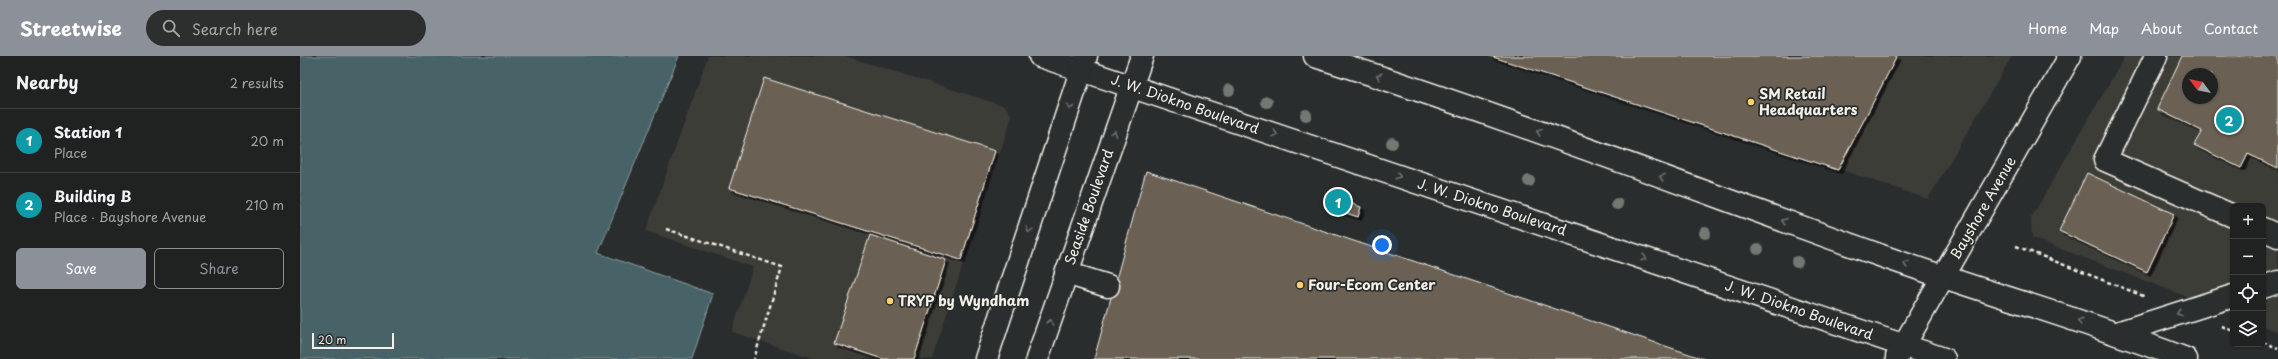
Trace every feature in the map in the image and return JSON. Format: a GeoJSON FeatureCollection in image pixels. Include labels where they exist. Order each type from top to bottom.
{"type":"FeatureCollection","features":[{"type":"Feature","properties":{"kind":"street","name":"J. W. Diokno Boulevard"},"geometry":{"type":"LineString","coordinates":[[1040,56],[1084,63],[1132,86],[1900,352],[1944,359]]}},
{"type":"Feature","properties":{"kind":"street","name":"Seaside Boulevard"},"geometry":{"type":"LineString","coordinates":[[1037,359],[1142,56]]}},
{"type":"Feature","properties":{"kind":"street"},"geometry":{"type":"LineString","coordinates":[[1314,56],[1416,88],[1944,276],[2117,333],[2186,359]]}},
{"type":"Feature","properties":{"kind":"street"},"geometry":{"type":"LineString","coordinates":[[2156,56],[2105,160],[2230,215]]}},
{"type":"Feature","properties":{"kind":"street","name":"Bayshore Avenue"},"geometry":{"type":"LineString","coordinates":[[1900,352],[1944,276],[2062,58]]}},
{"type":"Feature","properties":{"kind":"street"},"geometry":{"type":"LineString","coordinates":[[986,359],[1084,63]]}},
{"type":"Feature","properties":{"kind":"street"},"geometry":{"type":"LineString","coordinates":[[2266,230],[2278,236]]}},
{"type":"Feature","properties":{"kind":"street"},"geometry":{"type":"LineString","coordinates":[[1066,273],[1108,286]]}},
{"type":"Feature","properties":{"kind":"street"},"geometry":{"type":"LineString","coordinates":[[2266,286],[2278,282]]}},
{"type":"Feature","properties":{"kind":"street"},"geometry":{"type":"LineString","coordinates":[[2117,333],[2230,297]]}},
{"type":"Feature","properties":{"kind":"path"},"geometry":{"type":"LineString","coordinates":[[666,229],[782,267],[754,359]]}},
{"type":"Feature","properties":{"kind":"path"},"geometry":{"type":"LineString","coordinates":[[2016,246],[2147,297]]}},
{"type":"Feature","properties":{"kind":"path"},"geometry":{"type":"LineString","coordinates":[[2219,325],[2230,330]]}},
{"type":"Feature","properties":{"kind":"path"},"geometry":{"type":"LineString","coordinates":[[2266,343],[2278,348]]}},
{"type":"Feature","properties":{"kind":"shaded area"},"geometry":{"type":"Polygon","coordinates":[[[708,56],[845,56],[1005,106],[1012,116],[932,359],[816,359],[732,332],[753,267],[646,231],[708,56]]]}},
{"type":"Feature","properties":{"kind":"shaded area","name":"SM Retail Headquarters"},"geometry":{"type":"Polygon","coordinates":[[[1503,56],[2012,56],[1928,199],[1503,56]]]}},
{"type":"Feature","properties":{"kind":"shaded area"},"geometry":{"type":"Polygon","coordinates":[[[2125,56],[2278,56],[2278,332],[2266,327],[2266,203],[2230,203],[2230,313],[2032,238],[2031,218],[2125,56]]]}},
{"type":"Feature","properties":{"kind":"water"},"geometry":{"type":"Polygon","coordinates":[[[300,56],[679,56],[598,253],[713,294],[692,359],[300,359],[300,56]]]}},
{"type":"Feature","properties":{"kind":"building","name":"SM Retail Headquarters"},"geometry":{"type":"Polygon","coordinates":[[[1490,56],[1897,56],[1838,170],[1490,56]]]}},
{"type":"Feature","properties":{"kind":"building"},"geometry":{"type":"Polygon","coordinates":[[[2182,56],[2278,56],[2278,168],[2248,154],[2241,168],[2194,145],[2202,131],[2157,109],[2182,56]]]}},
{"type":"Feature","properties":{"kind":"building"},"geometry":{"type":"Polygon","coordinates":[[[764,78],[995,151],[961,260],[729,188],[764,78]]]}},
{"type":"Feature","properties":{"kind":"building","name":"Four-Ecom Center"},"geometry":{"type":"Polygon","coordinates":[[[1146,171],[1704,359],[1094,359],[1146,171]]]}},
{"type":"Feature","properties":{"kind":"building"},"geometry":{"type":"Polygon","coordinates":[[[2087,173],[2174,214],[2147,272],[2059,231],[2087,173]]]}},
{"type":"Feature","properties":{"kind":"building"},"geometry":{"type":"Polygon","coordinates":[[[1331,196],[1361,207],[1358,217],[1328,207],[1331,196]]]}},
{"type":"Feature","properties":{"kind":"building","name":"TRYP by Wyndham"},"geometry":{"type":"Polygon","coordinates":[[[870,235],[946,260],[914,359],[883,359],[834,343],[870,235]]]}},
{"type":"Feature","properties":{"kind":"place","name":"SM Retail Headquarters"},"geometry":{"type":"Point","coordinates":[1751,102]}},
{"type":"Feature","properties":{"kind":"place","name":"Building B"},"geometry":{"type":"Point","coordinates":[2229,120]}},
{"type":"Feature","properties":{"kind":"place","name":"Station 1"},"geometry":{"type":"Point","coordinates":[1338,202]}},
{"type":"Feature","properties":{"kind":"place","name":"Four-Ecom Center"},"geometry":{"type":"Point","coordinates":[1300,285]}},
{"type":"Feature","properties":{"kind":"place","name":"TRYP by Wyndham"},"geometry":{"type":"Point","coordinates":[890,301]}}]}
